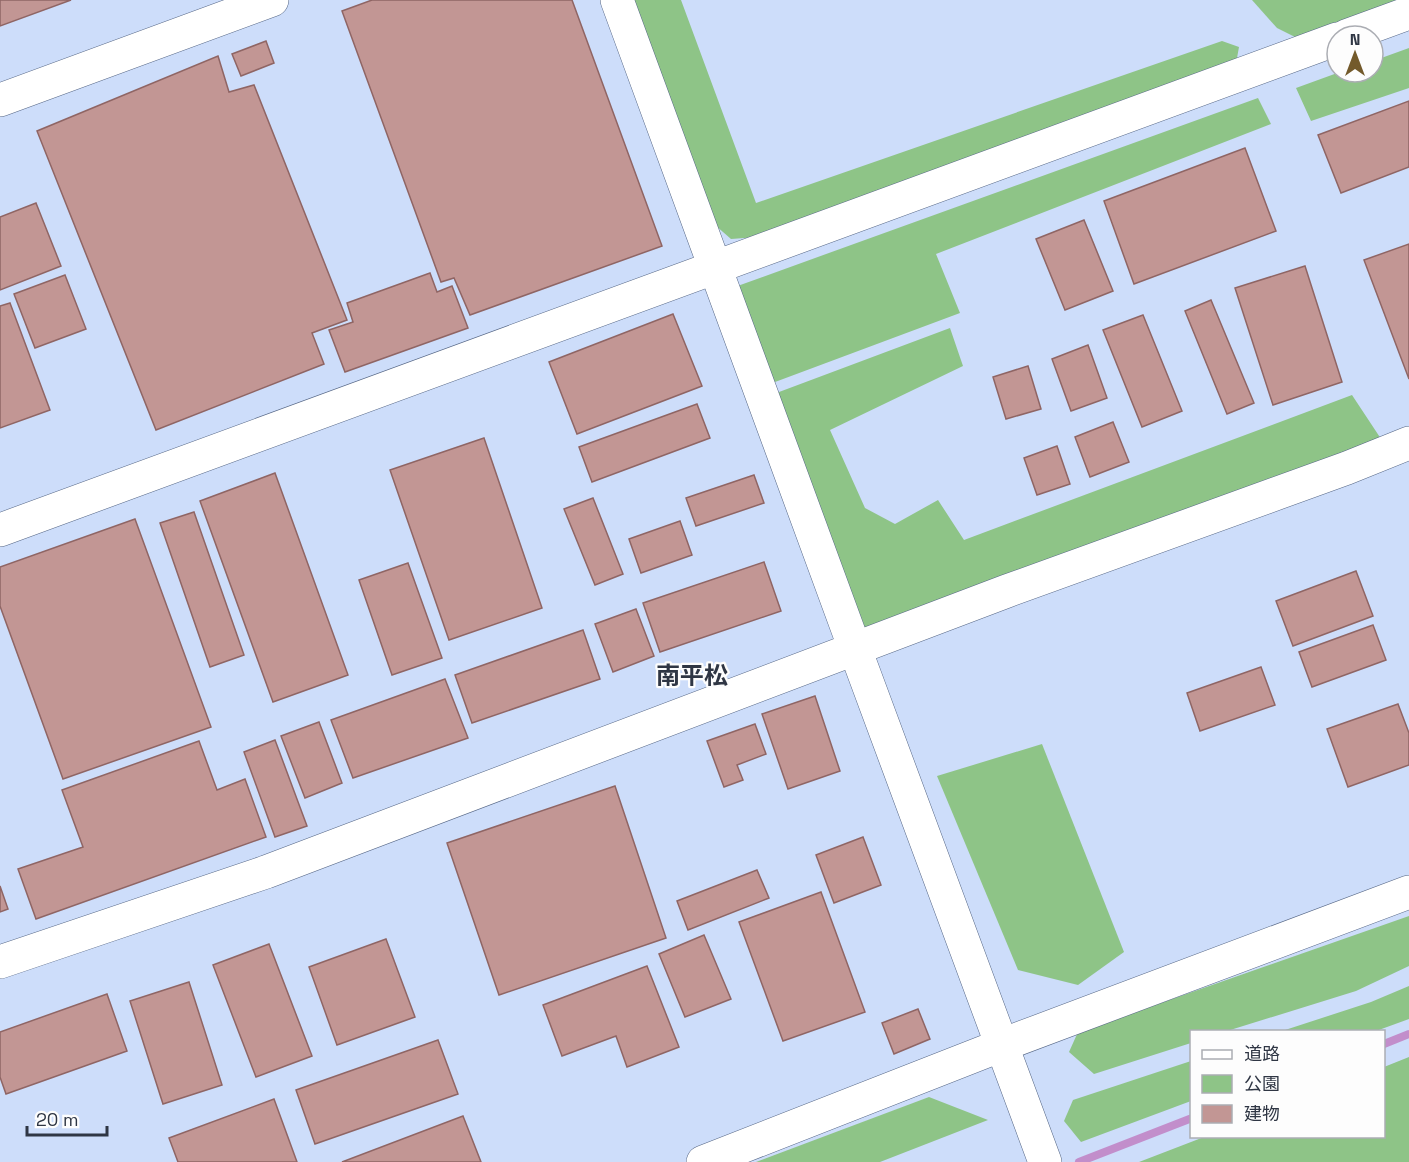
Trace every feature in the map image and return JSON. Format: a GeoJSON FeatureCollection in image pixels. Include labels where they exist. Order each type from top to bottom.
{"type":"FeatureCollection","features":[{"type":"Feature","properties":{"kind":"street"},"geometry":{"type":"LineString","coordinates":[[0,100],[272,0]]}},
{"type":"Feature","properties":{"kind":"street"},"geometry":{"type":"LineString","coordinates":[[617,0],[1044,1160]]}},
{"type":"Feature","properties":{"kind":"street"},"geometry":{"type":"LineString","coordinates":[[1379,24],[1409,13]]}},
{"type":"Feature","properties":{"kind":"street"},"geometry":{"type":"LineString","coordinates":[[0,530],[1325,43]]}},
{"type":"Feature","properties":{"kind":"street"},"geometry":{"type":"LineString","coordinates":[[0,962],[266,872],[855,649],[1409,443]]}},
{"type":"Feature","properties":{"kind":"street"},"geometry":{"type":"LineString","coordinates":[[703,1162],[1002,1045],[1409,892]]}},
{"type":"Feature","properties":{"kind":"green space"},"geometry":{"type":"Polygon","coordinates":[[[630,0],[681,0],[756,203],[1222,41],[1239,47],[1235,69],[758,237],[731,239],[715,225],[630,0]]]}},
{"type":"Feature","properties":{"kind":"green space"},"geometry":{"type":"Polygon","coordinates":[[[1252,0],[1408,0],[1344,24],[1325,24],[1325,31],[1301,40],[1277,28],[1252,0]]]}},
{"type":"Feature","properties":{"kind":"green space"},"geometry":{"type":"Polygon","coordinates":[[[1409,48],[1409,88],[1311,121],[1296,88],[1325,77],[1325,84],[1385,84],[1385,57],[1409,48]]]}},
{"type":"Feature","properties":{"kind":"green space"},"geometry":{"type":"Polygon","coordinates":[[[1258,98],[1271,124],[936,254],[960,313],[767,385],[732,288],[1258,98]]]}},
{"type":"Feature","properties":{"kind":"green space"},"geometry":{"type":"Polygon","coordinates":[[[950,328],[963,366],[830,430],[865,508],[895,524],[938,500],[964,540],[1352,395],[1389,451],[855,649],[763,398],[950,328]]]}},
{"type":"Feature","properties":{"kind":"green space"},"geometry":{"type":"Polygon","coordinates":[[[1042,744],[1124,952],[1078,985],[1018,970],[937,776],[1042,744]]]}},
{"type":"Feature","properties":{"kind":"green space"},"geometry":{"type":"Polygon","coordinates":[[[1409,916],[1409,966],[1356,991],[1230,1030],[1190,1030],[1190,1043],[1094,1074],[1069,1052],[1078,1032],[1409,916]]]}},
{"type":"Feature","properties":{"kind":"green space"},"geometry":{"type":"Polygon","coordinates":[[[1409,986],[1409,1019],[1379,1030],[1285,1030],[1371,1002],[1409,986]]]}},
{"type":"Feature","properties":{"kind":"green space"},"geometry":{"type":"Polygon","coordinates":[[[1409,1057],[1409,1162],[1139,1162],[1201,1138],[1385,1138],[1385,1067],[1409,1057]]]}},
{"type":"Feature","properties":{"kind":"green space"},"geometry":{"type":"Polygon","coordinates":[[[1190,1061],[1190,1101],[1081,1142],[1064,1121],[1073,1100],[1190,1061]]]}},
{"type":"Feature","properties":{"kind":"green space"},"geometry":{"type":"Polygon","coordinates":[[[929,1097],[988,1120],[880,1162],[756,1162],[929,1097]]]}},
{"type":"Feature","properties":{"kind":"building"},"geometry":{"type":"Polygon","coordinates":[[[0,0],[71,0],[0,26],[0,0]]]}},
{"type":"Feature","properties":{"kind":"building"},"geometry":{"type":"Polygon","coordinates":[[[372,0],[572,0],[662,246],[470,315],[454,278],[441,282],[342,11],[372,0]]]}},
{"type":"Feature","properties":{"kind":"building"},"geometry":{"type":"Polygon","coordinates":[[[266,41],[274,63],[241,76],[232,54],[266,41]]]}},
{"type":"Feature","properties":{"kind":"building"},"geometry":{"type":"Polygon","coordinates":[[[218,56],[229,92],[254,85],[347,320],[312,333],[324,364],[156,430],[37,131],[218,56]]]}},
{"type":"Feature","properties":{"kind":"building"},"geometry":{"type":"Polygon","coordinates":[[[1409,101],[1409,167],[1341,193],[1318,135],[1409,101]]]}},
{"type":"Feature","properties":{"kind":"building"},"geometry":{"type":"Polygon","coordinates":[[[1245,148],[1276,231],[1134,284],[1104,201],[1245,148]]]}},
{"type":"Feature","properties":{"kind":"building"},"geometry":{"type":"Polygon","coordinates":[[[36,203],[61,266],[0,290],[0,217],[36,203]]]}},
{"type":"Feature","properties":{"kind":"building"},"geometry":{"type":"Polygon","coordinates":[[[1084,220],[1113,291],[1065,310],[1036,239],[1084,220]]]}},
{"type":"Feature","properties":{"kind":"building"},"geometry":{"type":"Polygon","coordinates":[[[1409,244],[1409,379],[1364,260],[1409,244]]]}},
{"type":"Feature","properties":{"kind":"building"},"geometry":{"type":"Polygon","coordinates":[[[1305,266],[1342,382],[1273,405],[1235,288],[1305,266]]]}},
{"type":"Feature","properties":{"kind":"building"},"geometry":{"type":"Polygon","coordinates":[[[430,273],[437,292],[452,286],[468,328],[345,372],[329,330],[353,322],[347,303],[430,273]]]}},
{"type":"Feature","properties":{"kind":"building"},"geometry":{"type":"Polygon","coordinates":[[[65,275],[86,329],[35,348],[14,294],[65,275]]]}},
{"type":"Feature","properties":{"kind":"building"},"geometry":{"type":"Polygon","coordinates":[[[1211,300],[1254,403],[1227,414],[1185,311],[1211,300]]]}},
{"type":"Feature","properties":{"kind":"building"},"geometry":{"type":"Polygon","coordinates":[[[10,303],[50,410],[0,428],[0,306],[10,303]]]}},
{"type":"Feature","properties":{"kind":"building"},"geometry":{"type":"Polygon","coordinates":[[[673,314],[702,386],[577,434],[549,362],[673,314]]]}},
{"type":"Feature","properties":{"kind":"building"},"geometry":{"type":"Polygon","coordinates":[[[1143,315],[1182,411],[1142,427],[1103,330],[1143,315]]]}},
{"type":"Feature","properties":{"kind":"building"},"geometry":{"type":"Polygon","coordinates":[[[1088,345],[1107,398],[1071,411],[1052,359],[1088,345]]]}},
{"type":"Feature","properties":{"kind":"building"},"geometry":{"type":"Polygon","coordinates":[[[1028,366],[1041,409],[1006,419],[993,377],[1028,366]]]}},
{"type":"Feature","properties":{"kind":"building"},"geometry":{"type":"Polygon","coordinates":[[[697,404],[710,438],[592,482],[579,447],[697,404]]]}},
{"type":"Feature","properties":{"kind":"building"},"geometry":{"type":"Polygon","coordinates":[[[1113,422],[1129,462],[1090,477],[1075,437],[1113,422]]]}},
{"type":"Feature","properties":{"kind":"building"},"geometry":{"type":"Polygon","coordinates":[[[484,438],[542,608],[449,640],[390,470],[484,438]]]}},
{"type":"Feature","properties":{"kind":"building"},"geometry":{"type":"Polygon","coordinates":[[[1057,446],[1070,484],[1037,495],[1024,458],[1057,446]]]}},
{"type":"Feature","properties":{"kind":"building"},"geometry":{"type":"Polygon","coordinates":[[[275,473],[348,675],[273,702],[200,501],[275,473]]]}},
{"type":"Feature","properties":{"kind":"building"},"geometry":{"type":"Polygon","coordinates":[[[754,475],[764,503],[696,526],[686,498],[754,475]]]}},
{"type":"Feature","properties":{"kind":"building"},"geometry":{"type":"Polygon","coordinates":[[[593,498],[623,574],[595,585],[564,509],[593,498]]]}},
{"type":"Feature","properties":{"kind":"building"},"geometry":{"type":"Polygon","coordinates":[[[194,512],[244,655],[210,667],[160,523],[194,512]]]}},
{"type":"Feature","properties":{"kind":"building"},"geometry":{"type":"Polygon","coordinates":[[[135,519],[211,727],[63,779],[0,606],[0,567],[135,519]]]}},
{"type":"Feature","properties":{"kind":"building"},"geometry":{"type":"Polygon","coordinates":[[[680,521],[692,555],[641,573],[629,539],[680,521]]]}},
{"type":"Feature","properties":{"kind":"building"},"geometry":{"type":"Polygon","coordinates":[[[764,562],[781,611],[660,652],[643,603],[764,562]]]}},
{"type":"Feature","properties":{"kind":"building"},"geometry":{"type":"Polygon","coordinates":[[[408,563],[442,658],[392,675],[359,580],[408,563]]]}},
{"type":"Feature","properties":{"kind":"building"},"geometry":{"type":"Polygon","coordinates":[[[1356,571],[1373,616],[1293,646],[1276,601],[1356,571]]]}},
{"type":"Feature","properties":{"kind":"building"},"geometry":{"type":"Polygon","coordinates":[[[636,609],[654,656],[613,672],[595,624],[636,609]]]}},
{"type":"Feature","properties":{"kind":"building"},"geometry":{"type":"Polygon","coordinates":[[[1373,625],[1386,660],[1312,687],[1299,652],[1373,625]]]}},
{"type":"Feature","properties":{"kind":"building"},"geometry":{"type":"Polygon","coordinates":[[[583,630],[600,679],[472,723],[455,675],[583,630]]]}},
{"type":"Feature","properties":{"kind":"building"},"geometry":{"type":"Polygon","coordinates":[[[1261,667],[1275,705],[1200,731],[1187,693],[1261,667]]]}},
{"type":"Feature","properties":{"kind":"building"},"geometry":{"type":"Polygon","coordinates":[[[445,679],[468,738],[353,778],[331,720],[445,679]]]}},
{"type":"Feature","properties":{"kind":"building"},"geometry":{"type":"Polygon","coordinates":[[[815,696],[840,771],[788,789],[762,714],[815,696]]]}},
{"type":"Feature","properties":{"kind":"building"},"geometry":{"type":"Polygon","coordinates":[[[1398,704],[1409,733],[1409,765],[1348,787],[1327,729],[1398,704]]]}},
{"type":"Feature","properties":{"kind":"building"},"geometry":{"type":"Polygon","coordinates":[[[319,722],[342,783],[305,798],[281,736],[319,722]]]}},
{"type":"Feature","properties":{"kind":"building"},"geometry":{"type":"Polygon","coordinates":[[[755,724],[766,754],[737,765],[743,780],[724,787],[707,741],[755,724]]]}},
{"type":"Feature","properties":{"kind":"building"},"geometry":{"type":"Polygon","coordinates":[[[275,740],[307,826],[275,837],[244,752],[275,740]]]}},
{"type":"Feature","properties":{"kind":"building"},"geometry":{"type":"Polygon","coordinates":[[[199,741],[217,790],[245,779],[266,837],[36,919],[18,869],[83,847],[62,790],[199,741]]]}},
{"type":"Feature","properties":{"kind":"building"},"geometry":{"type":"Polygon","coordinates":[[[615,786],[666,938],[499,995],[447,843],[615,786]]]}},
{"type":"Feature","properties":{"kind":"building"},"geometry":{"type":"Polygon","coordinates":[[[863,837],[881,885],[834,903],[816,855],[863,837]]]}},
{"type":"Feature","properties":{"kind":"building"},"geometry":{"type":"Polygon","coordinates":[[[757,870],[769,898],[688,930],[677,901],[757,870]]]}},
{"type":"Feature","properties":{"kind":"building"},"geometry":{"type":"Polygon","coordinates":[[[0,886],[8,909],[0,912],[0,886]]]}},
{"type":"Feature","properties":{"kind":"building"},"geometry":{"type":"Polygon","coordinates":[[[821,892],[865,1012],[783,1041],[739,922],[821,892]]]}},
{"type":"Feature","properties":{"kind":"building"},"geometry":{"type":"Polygon","coordinates":[[[704,935],[731,999],[685,1017],[659,954],[704,935]]]}},
{"type":"Feature","properties":{"kind":"building"},"geometry":{"type":"Polygon","coordinates":[[[386,939],[415,1017],[337,1045],[309,967],[386,939]]]}},
{"type":"Feature","properties":{"kind":"building"},"geometry":{"type":"Polygon","coordinates":[[[269,944],[312,1056],[256,1077],[213,965],[269,944]]]}},
{"type":"Feature","properties":{"kind":"building"},"geometry":{"type":"Polygon","coordinates":[[[647,966],[679,1047],[627,1067],[616,1036],[562,1056],[543,1005],[647,966]]]}},
{"type":"Feature","properties":{"kind":"building"},"geometry":{"type":"Polygon","coordinates":[[[189,982],[222,1085],[163,1104],[130,1001],[189,982]]]}},
{"type":"Feature","properties":{"kind":"building"},"geometry":{"type":"Polygon","coordinates":[[[107,994],[127,1051],[6,1094],[0,1077],[0,1032],[107,994]]]}},
{"type":"Feature","properties":{"kind":"building"},"geometry":{"type":"Polygon","coordinates":[[[918,1009],[930,1039],[894,1054],[882,1023],[918,1009]]]}},
{"type":"Feature","properties":{"kind":"building"},"geometry":{"type":"Polygon","coordinates":[[[438,1040],[458,1094],[315,1144],[296,1090],[438,1040]]]}},
{"type":"Feature","properties":{"kind":"building"},"geometry":{"type":"Polygon","coordinates":[[[274,1099],[297,1162],[178,1162],[169,1138],[274,1099]]]}},
{"type":"Feature","properties":{"kind":"building"},"geometry":{"type":"Polygon","coordinates":[[[463,1116],[481,1162],[342,1162],[463,1116]]]}},
{"type":"Feature","properties":{"kind":"waterway"},"geometry":{"type":"LineString","coordinates":[[1385,1044],[1409,1034]]}},
{"type":"Feature","properties":{"kind":"waterway"},"geometry":{"type":"LineString","coordinates":[[1079,1162],[1190,1119]]}},
{"type":"Feature","properties":{"kind":"district","name":"南平松"},"geometry":{"type":"Point","coordinates":[692,675]}}]}
